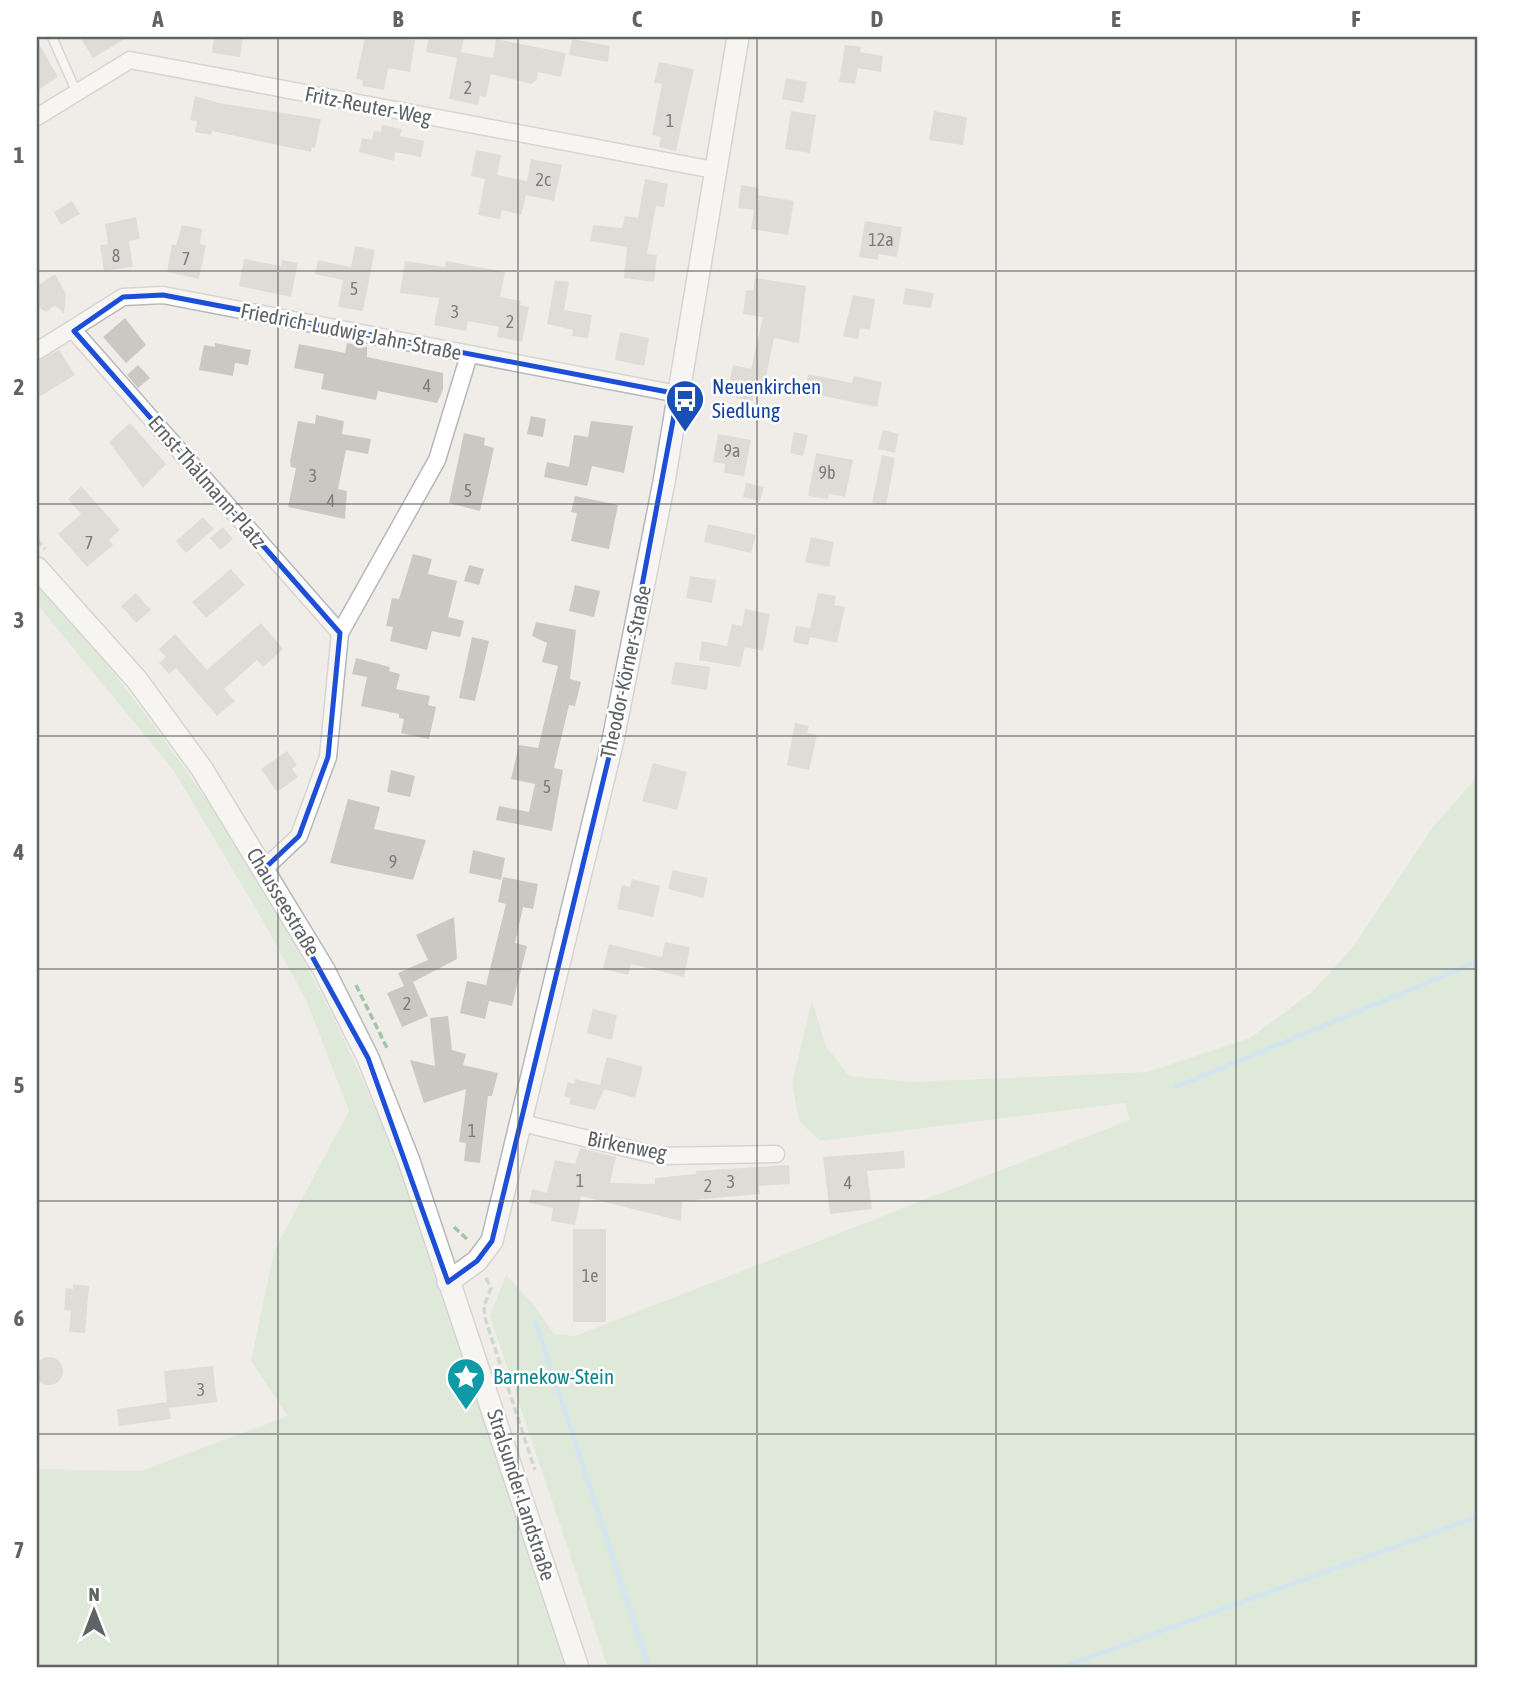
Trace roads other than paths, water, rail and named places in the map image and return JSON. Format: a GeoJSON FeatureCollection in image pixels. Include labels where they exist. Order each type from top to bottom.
{"type":"FeatureCollection","features":[{"type":"Feature","properties":{"kind":"street","name":"Theodor-Körner-Straße"},"geometry":{"type":"LineString","coordinates":[[449,1282],[477,1261],[492,1241],[613,740],[678,394],[738,37]]}},
{"type":"Feature","properties":{"kind":"street","name":"Fritz-Reuter-Weg"},"geometry":{"type":"LineString","coordinates":[[37,117],[130,60],[714,170]]}},
{"type":"Feature","properties":{"kind":"street","name":"Friedrich-Ludwig-Jahn-Straße"},"geometry":{"type":"LineString","coordinates":[[37,351],[74,331],[123,297],[163,295],[678,394]]}},
{"type":"Feature","properties":{"kind":"street","name":"Ernst-Thälmann-Platz"},"geometry":{"type":"LineString","coordinates":[[74,331],[340,633]]}},
{"type":"Feature","properties":{"kind":"street"},"geometry":{"type":"LineString","coordinates":[[264,869],[299,836],[328,757],[340,633],[437,460],[470,355]]}},
{"type":"Feature","properties":{"kind":"street","name":"Chausseestraße"},"geometry":{"type":"LineString","coordinates":[[37,568],[137,680],[202,769],[324,970],[368,1058],[409,1161],[449,1282]]}},
{"type":"Feature","properties":{"kind":"street","name":"Birkenweg"},"geometry":{"type":"LineString","coordinates":[[522,1123],[659,1156],[776,1154]]}},
{"type":"Feature","properties":{"kind":"street","name":"Stralsunder Landstraße"},"geometry":{"type":"LineString","coordinates":[[449,1282],[578,1668]]}},
{"type":"Feature","properties":{"kind":"lane"},"geometry":{"type":"LineString","coordinates":[[52,37],[77,93]]}},
{"type":"Feature","properties":{"kind":"waterway"},"geometry":{"type":"LineString","coordinates":[[1176,1087],[1477,962]]}},
{"type":"Feature","properties":{"kind":"waterway"},"geometry":{"type":"LineString","coordinates":[[536,1323],[649,1668]]}},
{"type":"Feature","properties":{"kind":"waterway"},"geometry":{"type":"LineString","coordinates":[[1060,1668],[1477,1517]]}},
{"type":"Feature","properties":{"kind":"place","name":"Neuenkirchen Siedlung"},"geometry":{"type":"Point","coordinates":[685,433]}},
{"type":"Feature","properties":{"kind":"place","name":"Barnekow-Stein"},"geometry":{"type":"Point","coordinates":[466,1411]}}]}
